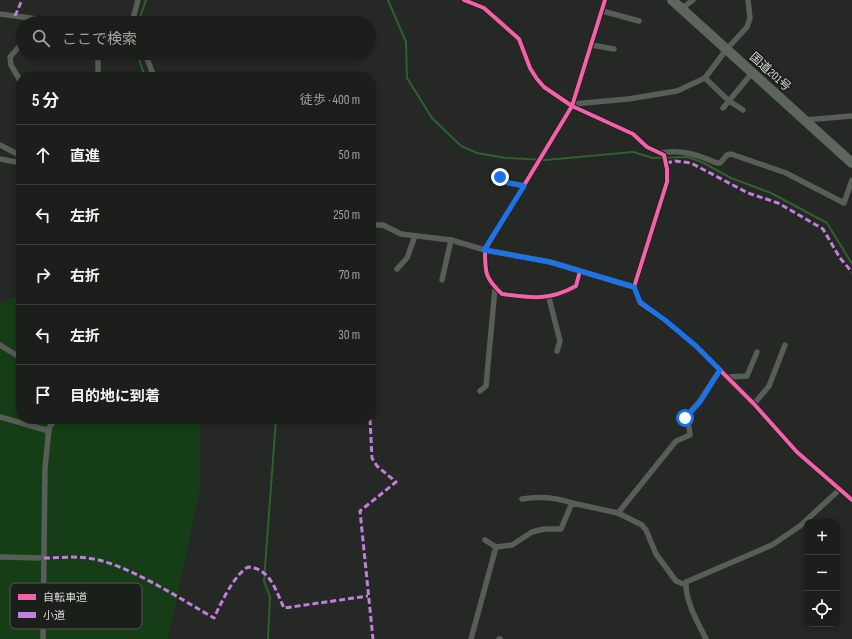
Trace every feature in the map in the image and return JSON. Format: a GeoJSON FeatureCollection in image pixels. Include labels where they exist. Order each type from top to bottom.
{"type":"FeatureCollection","features":[{"type":"Feature","properties":{"kind":"highway","name":"国道201号"},"geometry":{"type":"LineString","coordinates":[[672,0],[852,163]]}},
{"type":"Feature","properties":{"kind":"street"},"geometry":{"type":"LineString","coordinates":[[134,16],[138,0]]}},
{"type":"Feature","properties":{"kind":"street"},"geometry":{"type":"LineString","coordinates":[[464,0],[484,8],[519,39],[530,68],[544,87],[572,105],[633,134],[647,147],[664,156],[678,152],[693,153],[720,163],[726,155],[730,154],[786,173],[844,203],[852,180]]}},
{"type":"Feature","properties":{"kind":"street"},"geometry":{"type":"LineString","coordinates":[[580,271],[576,286],[562,294],[549,298],[502,294],[489,281],[485,270],[484,250],[572,105],[605,0]]}},
{"type":"Feature","properties":{"kind":"street"},"geometry":{"type":"LineString","coordinates":[[682,9],[693,0]]}},
{"type":"Feature","properties":{"kind":"street"},"geometry":{"type":"LineString","coordinates":[[572,105],[628,99],[677,91],[705,78],[726,50],[747,27],[750,18],[748,0]]}},
{"type":"Feature","properties":{"kind":"street"},"geometry":{"type":"LineString","coordinates":[[602,11],[639,21]]}},
{"type":"Feature","properties":{"kind":"street"},"geometry":{"type":"LineString","coordinates":[[0,14],[16,17]]}},
{"type":"Feature","properties":{"kind":"street"},"geometry":{"type":"LineString","coordinates":[[591,45],[614,49]]}},
{"type":"Feature","properties":{"kind":"street"},"geometry":{"type":"LineString","coordinates":[[16,50],[10,57],[11,65],[16,74]]}},
{"type":"Feature","properties":{"kind":"street"},"geometry":{"type":"LineString","coordinates":[[98,60],[98,72]]}},
{"type":"Feature","properties":{"kind":"street"},"geometry":{"type":"LineString","coordinates":[[148,60],[152,72]]}},
{"type":"Feature","properties":{"kind":"street"},"geometry":{"type":"LineString","coordinates":[[724,108],[752,73]]}},
{"type":"Feature","properties":{"kind":"street"},"geometry":{"type":"LineString","coordinates":[[705,78],[729,102],[743,110]]}},
{"type":"Feature","properties":{"kind":"street"},"geometry":{"type":"LineString","coordinates":[[804,120],[852,116]]}},
{"type":"Feature","properties":{"kind":"street"},"geometry":{"type":"LineString","coordinates":[[0,145],[16,157]]}},
{"type":"Feature","properties":{"kind":"street"},"geometry":{"type":"LineString","coordinates":[[843,155],[852,171]]}},
{"type":"Feature","properties":{"kind":"street"},"geometry":{"type":"LineString","coordinates":[[664,156],[667,182],[634,287],[640,302],[665,320],[696,346],[754,404],[797,452],[852,500]]}},
{"type":"Feature","properties":{"kind":"street"},"geometry":{"type":"LineString","coordinates":[[0,159],[16,161]]}},
{"type":"Feature","properties":{"kind":"street"},"geometry":{"type":"LineString","coordinates":[[500,177],[499,181],[524,186]]}},
{"type":"Feature","properties":{"kind":"street"},"geometry":{"type":"LineString","coordinates":[[376,225],[383,225],[401,234],[451,240],[484,250],[550,262],[634,287]]}},
{"type":"Feature","properties":{"kind":"street"},"geometry":{"type":"LineString","coordinates":[[397,270],[407,258],[415,236]]}},
{"type":"Feature","properties":{"kind":"street"},"geometry":{"type":"LineString","coordinates":[[442,280],[451,240]]}},
{"type":"Feature","properties":{"kind":"street"},"geometry":{"type":"LineString","coordinates":[[480,391],[486,386],[495,288]]}},
{"type":"Feature","properties":{"kind":"street"},"geometry":{"type":"LineString","coordinates":[[549,298],[560,341],[558,351]]}},
{"type":"Feature","properties":{"kind":"street"},"geometry":{"type":"LineString","coordinates":[[0,345],[16,355]]}},
{"type":"Feature","properties":{"kind":"street"},"geometry":{"type":"LineString","coordinates":[[754,404],[769,386],[785,346]]}},
{"type":"Feature","properties":{"kind":"street"},"geometry":{"type":"LineString","coordinates":[[728,377],[747,376],[757,352]]}},
{"type":"Feature","properties":{"kind":"street"},"geometry":{"type":"LineString","coordinates":[[618,513],[676,441],[690,435],[689,427],[685,418],[700,402],[720,370]]}},
{"type":"Feature","properties":{"kind":"street"},"geometry":{"type":"LineString","coordinates":[[0,417],[16,422]]}},
{"type":"Feature","properties":{"kind":"street"},"geometry":{"type":"LineString","coordinates":[[24,424],[49,431]]}},
{"type":"Feature","properties":{"kind":"street"},"geometry":{"type":"LineString","coordinates":[[44,583],[45,468],[49,431],[52,424]]}},
{"type":"Feature","properties":{"kind":"street"},"geometry":{"type":"LineString","coordinates":[[706,639],[692,610],[686,582],[772,545],[800,526],[839,490]]}},
{"type":"Feature","properties":{"kind":"street"},"geometry":{"type":"LineString","coordinates":[[522,499],[534,496],[555,497],[572,503],[618,513],[642,525],[646,530],[656,554],[676,581],[686,585]]}},
{"type":"Feature","properties":{"kind":"street"},"geometry":{"type":"LineString","coordinates":[[485,540],[496,547],[512,545],[532,532],[544,529],[561,529],[572,503]]}},
{"type":"Feature","properties":{"kind":"street"},"geometry":{"type":"LineString","coordinates":[[471,639],[496,547]]}},
{"type":"Feature","properties":{"kind":"street"},"geometry":{"type":"LineString","coordinates":[[0,557],[44,558]]}},
{"type":"Feature","properties":{"kind":"street"},"geometry":{"type":"LineString","coordinates":[[43,629],[43,639]]}},
{"type":"Feature","properties":{"kind":"green space"},"geometry":{"type":"Polygon","coordinates":[[[16,296],[16,424],[200,424],[200,489],[168,639],[0,639],[0,303],[16,296]]]}},
{"type":"Feature","properties":{"kind":"waterway"},"geometry":{"type":"LineString","coordinates":[[140,16],[146,0]]}},
{"type":"Feature","properties":{"kind":"waterway"},"geometry":{"type":"LineString","coordinates":[[388,0],[406,42],[407,78],[432,118],[461,146],[477,153],[506,158],[546,160],[633,152],[653,158],[687,157],[702,162],[731,178],[771,193],[827,223],[852,264]]}},
{"type":"Feature","properties":{"kind":"waterway"},"geometry":{"type":"LineString","coordinates":[[139,60],[143,72]]}},
{"type":"Feature","properties":{"kind":"waterway"},"geometry":{"type":"LineString","coordinates":[[268,639],[270,597],[264,581],[276,424]]}},
{"type":"Feature","properties":{"kind":"marked path"},"geometry":{"type":"LineString","coordinates":[[15,16],[22,0]]}},
{"type":"Feature","properties":{"kind":"marked path"},"geometry":{"type":"LineString","coordinates":[[666,163],[675,161],[691,163],[748,193],[778,203],[823,229],[840,258],[852,272]]}},
{"type":"Feature","properties":{"kind":"marked path"},"geometry":{"type":"LineString","coordinates":[[370,424],[372,458],[377,466],[396,482],[360,511],[373,639]]}},
{"type":"Feature","properties":{"kind":"marked path"},"geometry":{"type":"LineString","coordinates":[[44,558],[87,558],[118,566],[152,582],[214,618],[224,597],[233,583],[248,567],[256,568],[267,576],[275,588],[284,608],[368,596]]}},
{"type":"Feature","properties":{"kind":"cycle path"},"geometry":{"type":"LineString","coordinates":[[464,0],[484,8],[519,39],[530,68],[544,87],[572,106],[633,134],[647,147],[664,155],[667,169],[667,182],[634,287],[640,303],[665,320],[696,346],[754,404],[797,452],[852,500]]}},
{"type":"Feature","properties":{"kind":"cycle path"},"geometry":{"type":"LineString","coordinates":[[580,271],[576,286],[557,294],[540,297],[522,297],[502,294],[492,284],[487,275],[485,250],[572,106],[605,0]]}},
{"type":"Feature","properties":{"kind":"route"},"geometry":{"type":"LineString","coordinates":[[500,177],[499,181],[524,186],[484,250],[550,262],[634,287],[636,296],[640,302],[665,320],[696,346],[720,370],[700,402],[685,418]]}}]}
